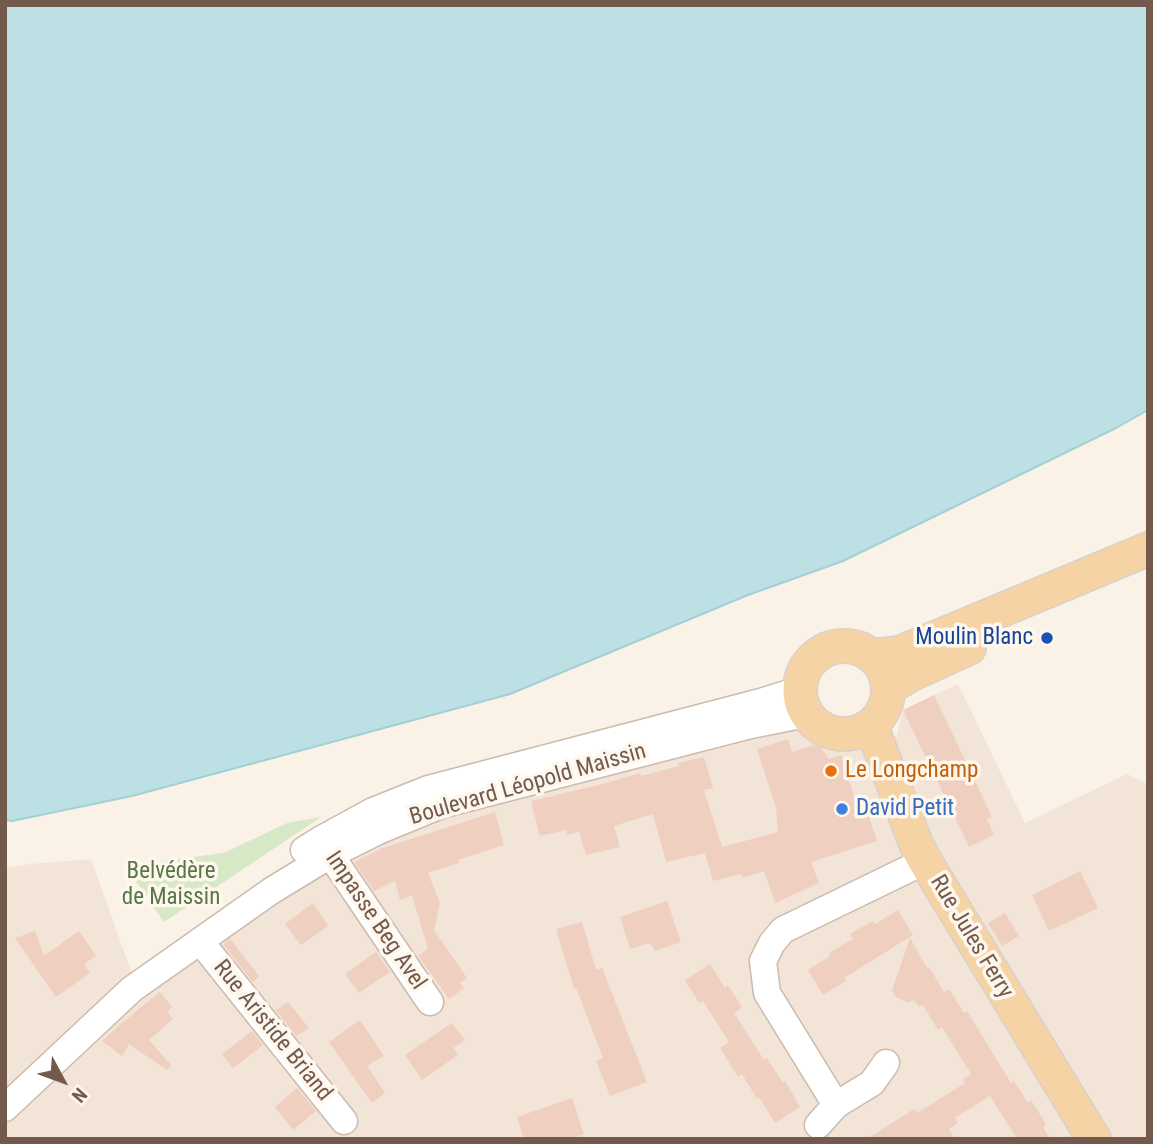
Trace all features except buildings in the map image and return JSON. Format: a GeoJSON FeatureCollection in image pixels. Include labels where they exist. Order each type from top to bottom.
{"type":"FeatureCollection","features":[{"type":"Feature","properties":{"kind":"main road"},"geometry":{"type":"LineString","coordinates":[[873,656],[899,653],[1148,549]]}},
{"type":"Feature","properties":{"kind":"main road"},"geometry":{"type":"LineString","coordinates":[[888,688],[953,655],[1148,569]]}},
{"type":"Feature","properties":{"kind":"main road"},"geometry":{"type":"LineString","coordinates":[[849,646],[873,656],[884,671],[888,688],[884,709],[871,725],[849,734],[836,734],[814,723],[803,702],[800,678],[811,659],[820,652],[830,647],[849,646]]}},
{"type":"Feature","properties":{"kind":"main road","name":"Rue Jules Ferry"},"geometry":{"type":"LineString","coordinates":[[871,725],[925,861],[1094,1139]]}},
{"type":"Feature","properties":{"kind":"street","name":"Boulevard Léopold Maissin"},"geometry":{"type":"LineString","coordinates":[[5,1108],[132,989],[271,891],[373,811],[428,789],[764,701],[803,702]]}},
{"type":"Feature","properties":{"kind":"street","name":"Boulevard Léopold Maissin"},"geometry":{"type":"LineString","coordinates":[[5,1084],[122,976],[188,927],[325,847]]}},
{"type":"Feature","properties":{"kind":"street","name":"Impasse Beg Avel"},"geometry":{"type":"LineString","coordinates":[[325,847],[430,1002]]}},
{"type":"Feature","properties":{"kind":"street"},"geometry":{"type":"LineString","coordinates":[[836,1105],[767,993],[763,961],[772,943],[783,930],[925,861]]}},
{"type":"Feature","properties":{"kind":"street","name":"Rue Aristide Briand"},"geometry":{"type":"LineString","coordinates":[[200,941],[344,1121]]}},
{"type":"Feature","properties":{"kind":"street"},"geometry":{"type":"LineString","coordinates":[[818,1125],[836,1105],[872,1083],[886,1063]]}},
{"type":"Feature","properties":{"kind":"shaded area"},"geometry":{"type":"Polygon","coordinates":[[[958,684],[1025,823],[1127,774],[1148,784],[1148,1139],[5,1139],[5,868],[91,859],[138,991],[375,839],[475,808],[806,727],[852,752],[897,735],[903,710],[958,684]]]}},
{"type":"Feature","properties":{"kind":"green space","name":"Belvédère de Maissin"},"geometry":{"type":"Polygon","coordinates":[[[321,817],[164,922],[134,879],[161,861],[224,853],[287,823],[321,817]]]}},
{"type":"Feature","properties":{"kind":"water"},"geometry":{"type":"Polygon","coordinates":[[[5,5],[1148,5],[1148,410],[843,561],[748,595],[510,694],[132,796],[12,821],[5,820],[5,5]]]}},
{"type":"Feature","properties":{"kind":"place","name":"Moulin Blanc"},"geometry":{"type":"Point","coordinates":[1047,638]}},
{"type":"Feature","properties":{"kind":"place","name":"Le Longchamp"},"geometry":{"type":"Point","coordinates":[831,771]}},
{"type":"Feature","properties":{"kind":"place","name":"David Petit"},"geometry":{"type":"Point","coordinates":[842,809]}}]}
